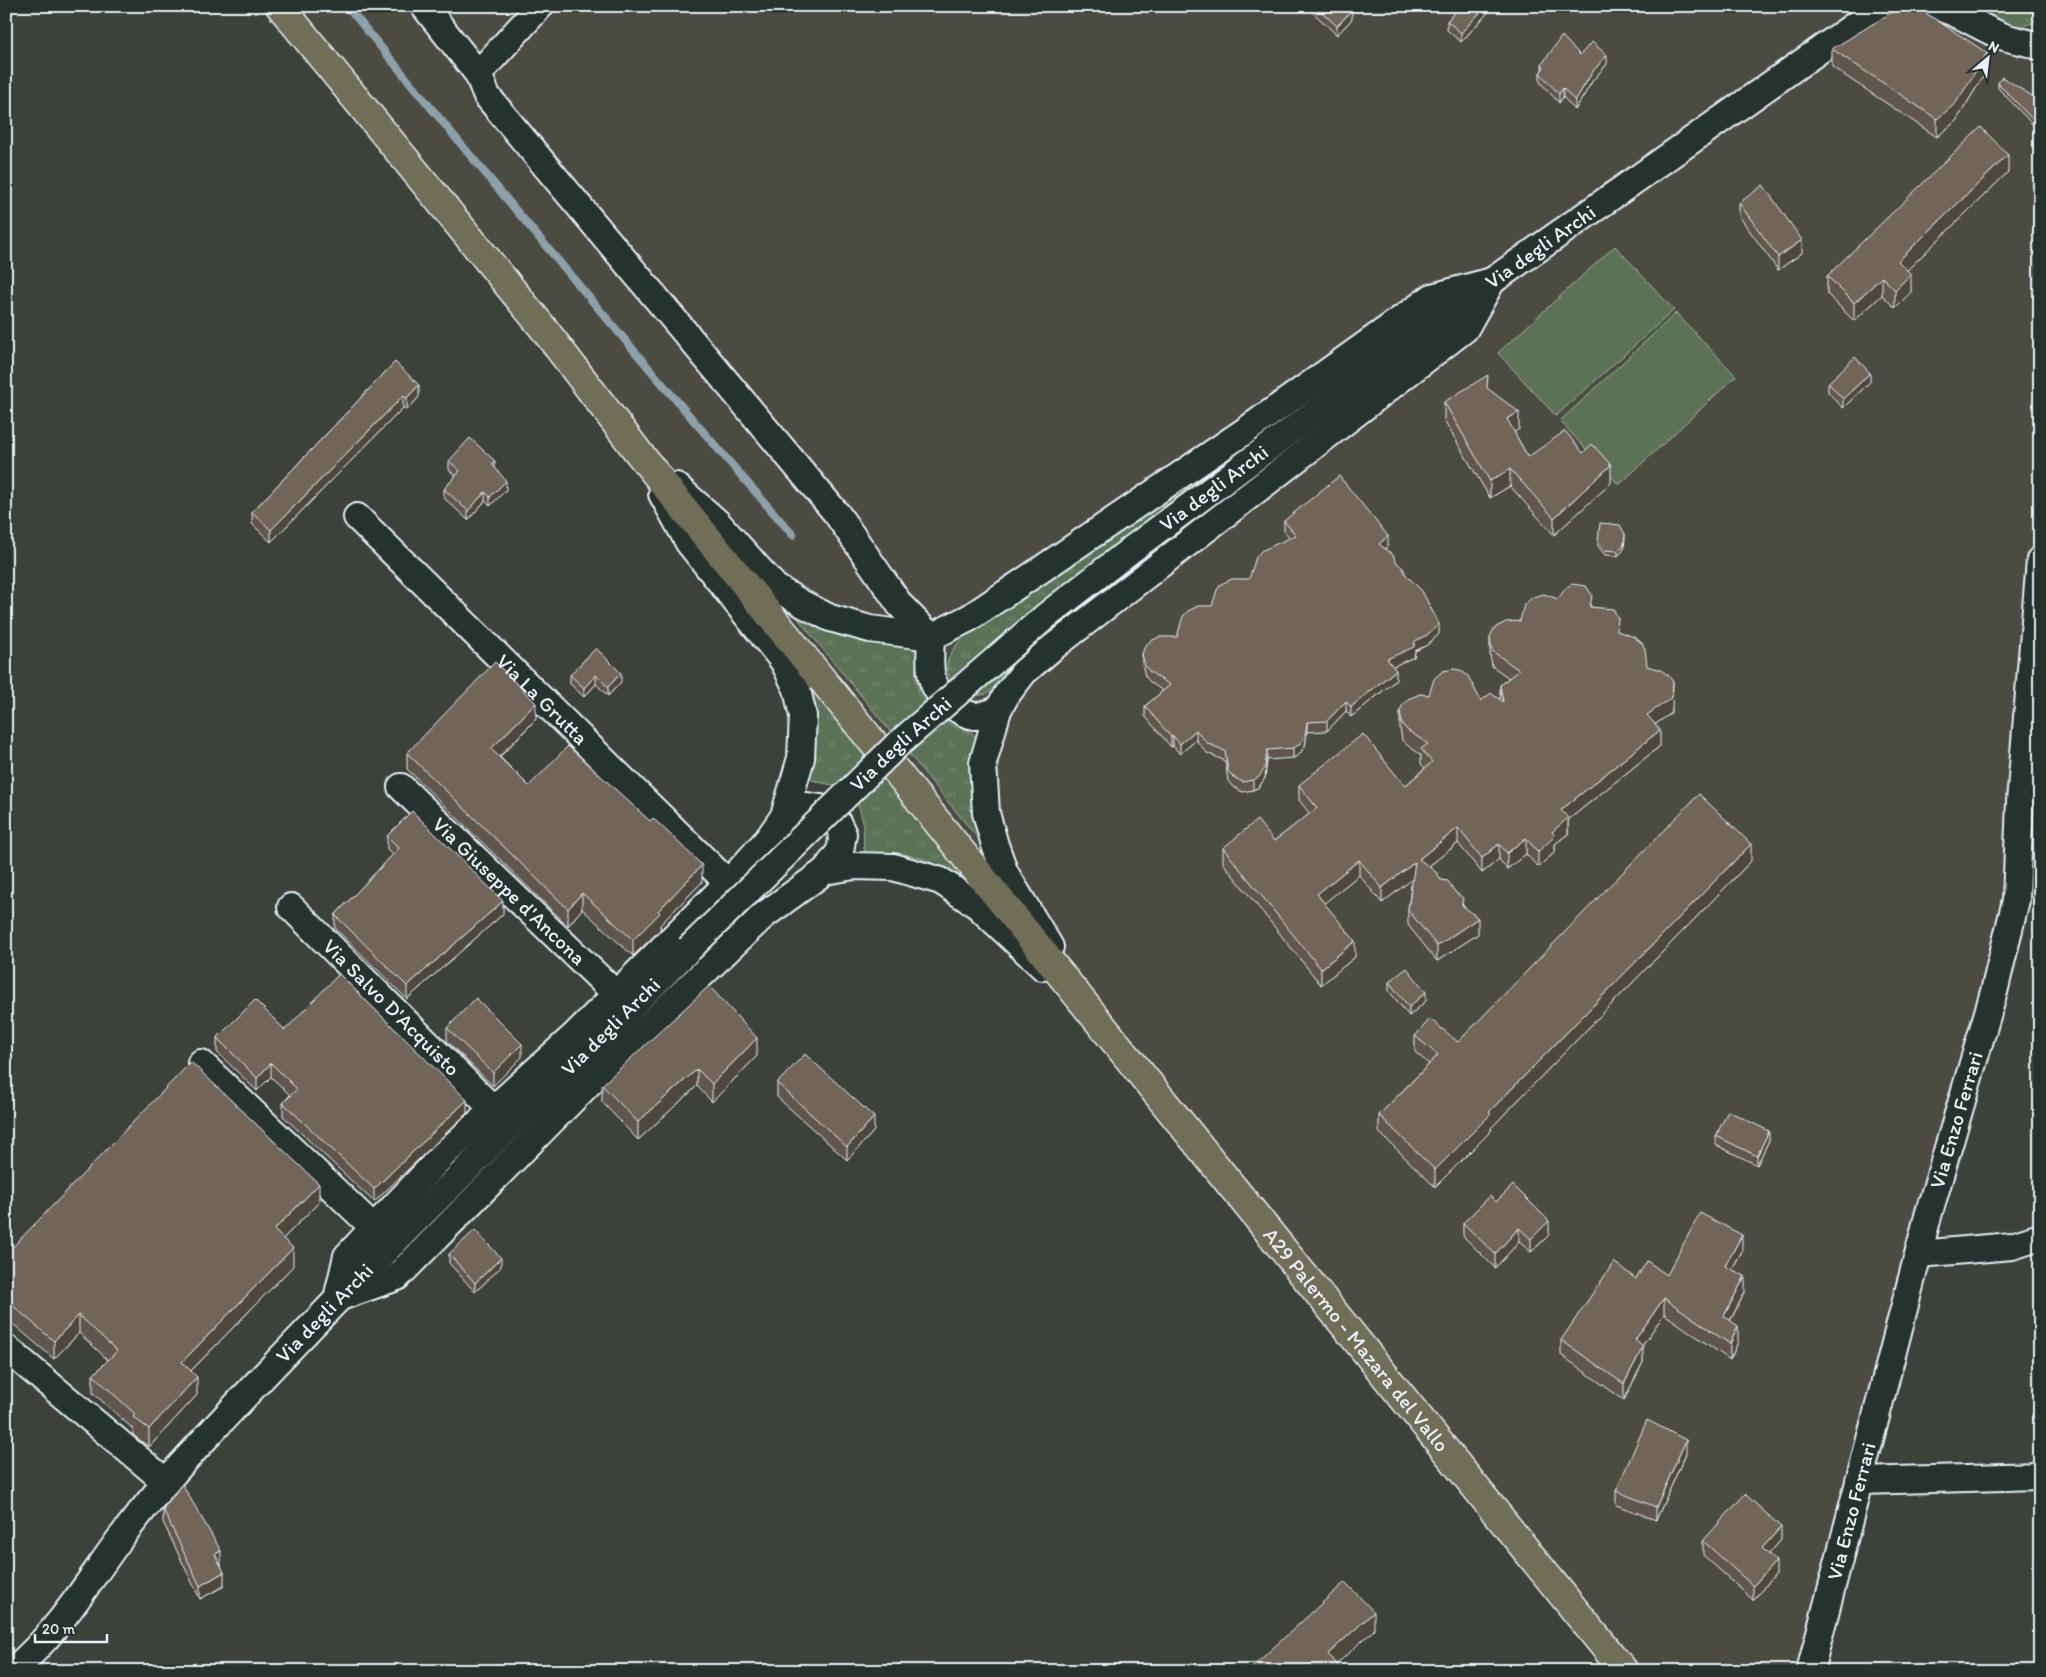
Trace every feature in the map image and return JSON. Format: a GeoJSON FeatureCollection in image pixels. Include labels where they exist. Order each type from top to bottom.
{"type":"FeatureCollection","features":[{"type":"Feature","properties":{"kind":"main road","name":"A29 Palermo - Mazara del Vallo"},"geometry":{"type":"LineString","coordinates":[[280,6],[544,329],[638,452],[1624,1671]]}},
{"type":"Feature","properties":{"kind":"street"},"geometry":{"type":"LineString","coordinates":[[424,6],[478,74],[487,96],[837,514],[900,605],[931,637],[930,670],[933,684],[942,698],[960,711],[976,716],[998,710]]}},
{"type":"Feature","properties":{"kind":"street"},"geometry":{"type":"LineString","coordinates":[[478,74],[540,6]]}},
{"type":"Feature","properties":{"kind":"street"},"geometry":{"type":"LineString","coordinates":[[1929,6],[1967,12],[2002,37],[2036,45]]}},
{"type":"Feature","properties":{"kind":"street","name":"Via degli Archi"},"geometry":{"type":"LineString","coordinates":[[12,1671],[58,1625],[122,1537],[166,1482],[337,1299],[896,746],[1046,616],[1132,549],[1492,281],[1882,7]]}},
{"type":"Feature","properties":{"kind":"street"},"geometry":{"type":"LineString","coordinates":[[638,452],[717,522],[775,587],[830,618],[870,629],[931,637],[969,618],[1049,564],[1244,431],[1432,297],[1492,281]]}},
{"type":"Feature","properties":{"kind":"street"},"geometry":{"type":"LineString","coordinates":[[1088,1009],[1005,873],[995,846],[986,812],[983,764],[998,710],[1024,672],[1052,648],[1465,329],[1492,281]]}},
{"type":"Feature","properties":{"kind":"street"},"geometry":{"type":"LineString","coordinates":[[337,1299],[346,1256],[443,1155],[576,1034],[728,883],[768,839],[784,816],[801,758],[803,716],[797,689],[784,662],[689,543],[638,452]]}},
{"type":"Feature","properties":{"kind":"street","name":"Via La Grutta"},"geometry":{"type":"LineString","coordinates":[[357,517],[728,883]]}},
{"type":"Feature","properties":{"kind":"street","name":"Via Enzo Ferrari"},"geometry":{"type":"LineString","coordinates":[[1810,1671],[1919,1254],[1994,992],[2016,900],[2020,802],[2040,560]]}},
{"type":"Feature","properties":{"kind":"street","name":"Via Giuseppe d'Ancona"},"geometry":{"type":"LineString","coordinates":[[401,787],[616,994]]}},
{"type":"Feature","properties":{"kind":"street"},"geometry":{"type":"LineString","coordinates":[[337,1299],[397,1277],[602,1070],[763,916],[825,871],[840,851],[843,834],[835,818],[821,808],[807,806],[784,816]]}},
{"type":"Feature","properties":{"kind":"street"},"geometry":{"type":"LineString","coordinates":[[825,871],[854,866],[893,868],[941,881],[978,906],[1088,1009]]}},
{"type":"Feature","properties":{"kind":"street","name":"Via Salvo D'Acquisto"},"geometry":{"type":"LineString","coordinates":[[291,907],[493,1109]]}},
{"type":"Feature","properties":{"kind":"street"},"geometry":{"type":"LineString","coordinates":[[201,1063],[374,1228]]}},
{"type":"Feature","properties":{"kind":"street"},"geometry":{"type":"LineString","coordinates":[[1919,1254],[2012,1246],[2040,1237]]}},
{"type":"Feature","properties":{"kind":"street"},"geometry":{"type":"LineString","coordinates":[[6,1348],[166,1482]]}},
{"type":"Feature","properties":{"kind":"street"},"geometry":{"type":"LineString","coordinates":[[1860,1481],[2040,1476]]}},
{"type":"Feature","properties":{"kind":"street","name":"Via degli Archi"},"geometry":{"type":"LineString","coordinates":[[38,1671],[58,1625]]}},
{"type":"Feature","properties":{"kind":"shaded area"},"geometry":{"type":"Polygon","coordinates":[[[280,6],[1871,6],[1877,9],[1899,6],[1929,6],[2040,57],[2040,560],[2016,900],[1810,1671],[1624,1671],[280,6]]]}},
{"type":"Feature","properties":{"kind":"green space"},"geometry":{"type":"Polygon","coordinates":[[[1981,6],[2040,6],[2040,20],[2024,25],[2007,24],[1992,18],[1981,6]]]}},
{"type":"Feature","properties":{"kind":"green space"},"geometry":{"type":"Polygon","coordinates":[[[1615,246],[1674,310],[1556,416],[1498,353],[1615,246]]]}},
{"type":"Feature","properties":{"kind":"green space"},"geometry":{"type":"Polygon","coordinates":[[[1676,313],[1736,376],[1619,485],[1560,421],[1676,313]]]}},
{"type":"Feature","properties":{"kind":"green space"},"geometry":{"type":"Polygon","coordinates":[[[1250,434],[1278,466],[1069,624],[986,694],[970,697],[957,687],[948,674],[949,658],[965,635],[984,618],[1250,434]]]}},
{"type":"Feature","properties":{"kind":"green space"},"geometry":{"type":"Polygon","coordinates":[[[794,610],[917,646],[916,679],[922,697],[945,722],[967,730],[976,738],[978,743],[981,840],[795,615],[794,610]]]}},
{"type":"Feature","properties":{"kind":"green space"},"geometry":{"type":"Polygon","coordinates":[[[806,678],[963,873],[964,877],[921,858],[903,854],[866,853],[864,849],[862,819],[856,801],[843,789],[809,779],[807,776],[806,678]]]}},
{"type":"Feature","properties":{"kind":"building"},"geometry":{"type":"Polygon","coordinates":[[[1315,6],[1348,6],[1352,10],[1337,26],[1315,6]]]}},
{"type":"Feature","properties":{"kind":"building"},"geometry":{"type":"Polygon","coordinates":[[[1460,6],[1486,6],[1461,33],[1447,21],[1460,6]]]}},
{"type":"Feature","properties":{"kind":"building"},"geometry":{"type":"Polygon","coordinates":[[[1902,6],[1915,6],[1987,53],[1956,103],[1937,119],[1832,49],[1902,6]]]}},
{"type":"Feature","properties":{"kind":"building"},"geometry":{"type":"Polygon","coordinates":[[[1562,36],[1580,55],[1592,42],[1607,55],[1593,71],[1575,101],[1563,88],[1559,94],[1540,73],[1544,67],[1542,64],[1562,36]]]}},
{"type":"Feature","properties":{"kind":"building"},"geometry":{"type":"Polygon","coordinates":[[[2002,77],[2040,101],[2040,118],[2035,122],[1998,83],[2002,77]]]}},
{"type":"Feature","properties":{"kind":"building"},"geometry":{"type":"Polygon","coordinates":[[[1981,127],[2008,155],[1898,261],[1911,274],[1895,290],[1882,277],[1854,303],[1827,276],[1981,127]]]}},
{"type":"Feature","properties":{"kind":"building"},"geometry":{"type":"Polygon","coordinates":[[[1763,185],[1802,240],[1778,257],[1739,203],[1763,185]]]}},
{"type":"Feature","properties":{"kind":"building"},"geometry":{"type":"Polygon","coordinates":[[[1855,357],[1870,373],[1843,399],[1828,383],[1855,357]]]}},
{"type":"Feature","properties":{"kind":"building"},"geometry":{"type":"Polygon","coordinates":[[[395,362],[419,385],[407,398],[403,396],[271,530],[252,512],[395,362]]]}},
{"type":"Feature","properties":{"kind":"building"},"geometry":{"type":"Polygon","coordinates":[[[1488,375],[1487,388],[1519,412],[1507,419],[1528,457],[1565,431],[1583,453],[1592,444],[1611,465],[1554,518],[1510,469],[1490,481],[1444,402],[1488,375]]]}},
{"type":"Feature","properties":{"kind":"building"},"geometry":{"type":"Polygon","coordinates":[[[470,438],[495,461],[492,464],[506,481],[490,497],[485,492],[468,511],[444,489],[460,471],[449,461],[470,438]]]}},
{"type":"Feature","properties":{"kind":"building"},"geometry":{"type":"Polygon","coordinates":[[[1339,476],[1388,536],[1379,544],[1393,555],[1406,575],[1422,591],[1439,624],[1427,635],[1415,641],[1414,647],[1387,659],[1396,670],[1351,707],[1346,701],[1327,721],[1307,722],[1305,736],[1299,745],[1293,748],[1267,750],[1265,768],[1259,777],[1243,782],[1233,777],[1228,771],[1225,751],[1207,743],[1196,730],[1180,744],[1173,736],[1171,737],[1145,706],[1170,685],[1150,672],[1145,666],[1142,654],[1149,642],[1159,637],[1177,637],[1183,616],[1188,611],[1198,606],[1212,606],[1221,584],[1232,579],[1249,579],[1256,557],[1261,551],[1296,535],[1284,521],[1339,476]]]}},
{"type":"Feature","properties":{"kind":"building"},"geometry":{"type":"Polygon","coordinates":[[[1600,523],[1620,525],[1625,534],[1624,544],[1618,551],[1605,550],[1598,542],[1600,523]]]}},
{"type":"Feature","properties":{"kind":"building"},"geometry":{"type":"Polygon","coordinates":[[[1572,584],[1586,586],[1592,595],[1590,607],[1613,609],[1618,618],[1617,631],[1634,637],[1642,643],[1645,649],[1647,666],[1661,670],[1673,682],[1670,699],[1647,715],[1660,730],[1561,810],[1568,818],[1552,832],[1555,836],[1538,852],[1526,838],[1507,853],[1499,844],[1482,858],[1458,828],[1419,859],[1437,873],[1441,880],[1448,881],[1455,892],[1463,898],[1462,905],[1478,918],[1437,946],[1408,910],[1415,862],[1382,888],[1359,860],[1317,894],[1355,941],[1321,969],[1223,848],[1257,820],[1274,841],[1317,808],[1299,785],[1363,734],[1405,786],[1432,762],[1421,749],[1428,744],[1407,730],[1402,724],[1400,712],[1402,706],[1408,699],[1420,694],[1429,695],[1434,679],[1443,671],[1454,669],[1460,670],[1468,676],[1481,701],[1491,693],[1503,702],[1500,685],[1519,670],[1492,651],[1490,638],[1492,632],[1496,627],[1506,622],[1520,621],[1524,605],[1533,597],[1544,594],[1558,599],[1566,588],[1572,584]]]}},
{"type":"Feature","properties":{"kind":"building"},"geometry":{"type":"Polygon","coordinates":[[[596,648],[621,673],[608,687],[596,675],[584,688],[570,675],[596,648]]]}},
{"type":"Feature","properties":{"kind":"building"},"geometry":{"type":"Polygon","coordinates":[[[495,662],[536,703],[491,749],[529,786],[568,746],[650,821],[653,818],[702,865],[658,911],[660,913],[633,940],[582,893],[568,909],[407,753],[495,662]]]}},
{"type":"Feature","properties":{"kind":"building"},"geometry":{"type":"Polygon","coordinates":[[[1699,794],[1751,844],[1489,1112],[1491,1114],[1435,1170],[1379,1115],[1438,1055],[1415,1036],[1430,1019],[1458,1042],[1699,794]]]}},
{"type":"Feature","properties":{"kind":"building"},"geometry":{"type":"Polygon","coordinates":[[[412,811],[503,901],[407,986],[335,915],[399,848],[387,836],[412,811]]]}},
{"type":"Feature","properties":{"kind":"building"},"geometry":{"type":"Polygon","coordinates":[[[1407,968],[1426,992],[1409,1007],[1389,982],[1407,968]]]}},
{"type":"Feature","properties":{"kind":"building"},"geometry":{"type":"Polygon","coordinates":[[[339,974],[467,1100],[374,1189],[283,1103],[297,1089],[271,1063],[257,1078],[217,1038],[255,1000],[285,1030],[339,974]]]}},
{"type":"Feature","properties":{"kind":"building"},"geometry":{"type":"Polygon","coordinates":[[[709,986],[757,1038],[712,1084],[697,1069],[638,1122],[602,1085],[709,986]]]}},
{"type":"Feature","properties":{"kind":"building"},"geometry":{"type":"Polygon","coordinates":[[[476,998],[522,1044],[493,1073],[447,1028],[476,998]]]}},
{"type":"Feature","properties":{"kind":"building"},"geometry":{"type":"Polygon","coordinates":[[[805,1054],[874,1117],[847,1147],[777,1083],[805,1054]]]}},
{"type":"Feature","properties":{"kind":"building"},"geometry":{"type":"Polygon","coordinates":[[[191,1062],[319,1184],[274,1230],[293,1248],[182,1362],[197,1377],[149,1429],[133,1417],[135,1414],[93,1375],[117,1351],[79,1315],[54,1341],[6,1300],[6,1254],[191,1062]]]}},
{"type":"Feature","properties":{"kind":"building"},"geometry":{"type":"Polygon","coordinates":[[[1728,1111],[1769,1131],[1757,1156],[1716,1136],[1728,1111]]]}},
{"type":"Feature","properties":{"kind":"building"},"geometry":{"type":"Polygon","coordinates":[[[1513,1185],[1549,1221],[1531,1239],[1519,1228],[1495,1254],[1463,1223],[1490,1196],[1496,1202],[1513,1185]]]}},
{"type":"Feature","properties":{"kind":"building"},"geometry":{"type":"Polygon","coordinates":[[[1700,1213],[1742,1235],[1725,1266],[1745,1276],[1724,1316],[1738,1326],[1730,1344],[1664,1298],[1635,1340],[1643,1347],[1624,1384],[1561,1340],[1614,1262],[1636,1279],[1647,1261],[1667,1275],[1700,1213]]]}},
{"type":"Feature","properties":{"kind":"building"},"geometry":{"type":"Polygon","coordinates":[[[475,1230],[501,1258],[475,1283],[449,1254],[475,1230]]]}},
{"type":"Feature","properties":{"kind":"building"},"geometry":{"type":"Polygon","coordinates":[[[1647,1420],[1686,1440],[1656,1507],[1616,1491],[1647,1420]]]}},
{"type":"Feature","properties":{"kind":"building"},"geometry":{"type":"Polygon","coordinates":[[[182,1484],[221,1551],[215,1554],[224,1572],[200,1586],[163,1509],[182,1484]]]}},
{"type":"Feature","properties":{"kind":"building"},"geometry":{"type":"Polygon","coordinates":[[[1745,1494],[1781,1527],[1762,1548],[1776,1561],[1753,1586],[1703,1541],[1745,1494]]]}},
{"type":"Feature","properties":{"kind":"building"},"geometry":{"type":"Polygon","coordinates":[[[1345,1582],[1374,1612],[1328,1654],[1343,1671],[1248,1671],[1345,1582]]]}},
{"type":"Feature","properties":{"kind":"building"},"geometry":{"type":"Polygon","coordinates":[[[1212,1666],[1216,1671],[1206,1671],[1212,1666]]]}},
{"type":"Feature","properties":{"kind":"waterway"},"geometry":{"type":"LineString","coordinates":[[347,6],[568,273],[793,535]]}}]}
